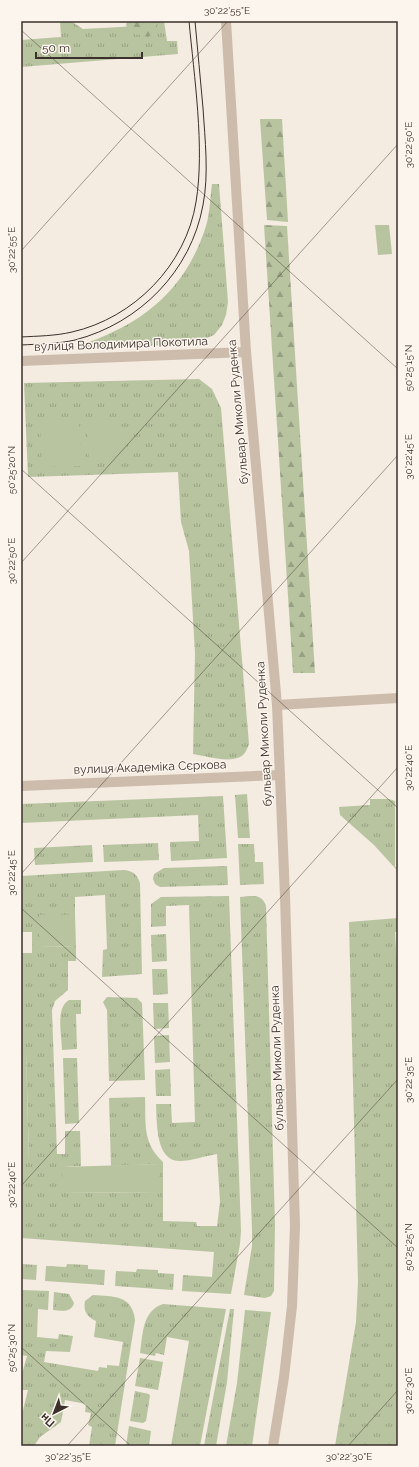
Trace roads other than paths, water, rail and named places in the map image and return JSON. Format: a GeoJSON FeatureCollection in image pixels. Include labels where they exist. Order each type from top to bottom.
{"type":"FeatureCollection","features":[{"type":"Feature","properties":{"kind":"street","name":"бульвар Миколи Руденка"},"geometry":{"type":"LineString","coordinates":[[226,21],[246,352],[277,705],[295,1226],[292,1306],[284,1377],[273,1446]]}},
{"type":"Feature","properties":{"kind":"street","name":"вулиця Володимира Покотила"},"geometry":{"type":"LineString","coordinates":[[21,361],[246,352]]}},
{"type":"Feature","properties":{"kind":"street"},"geometry":{"type":"LineString","coordinates":[[277,705],[398,698]]}},
{"type":"Feature","properties":{"kind":"street","name":"вулиця Академіка Сєркова"},"geometry":{"type":"LineString","coordinates":[[21,786],[280,775]]}},
{"type":"Feature","properties":{"kind":"tram line"},"geometry":{"type":"LineString","coordinates":[[21,337],[72,332],[95,325],[116,315],[136,301],[154,285],[169,267],[181,247],[190,225],[196,202],[199,159],[198,112],[189,21]]}},
{"type":"Feature","properties":{"kind":"tram line"},"geometry":{"type":"LineString","coordinates":[[21,345],[75,340],[99,332],[121,321],[141,307],[159,291],[187,252],[197,229],[203,205],[206,181],[205,132],[195,21]]}}]}
